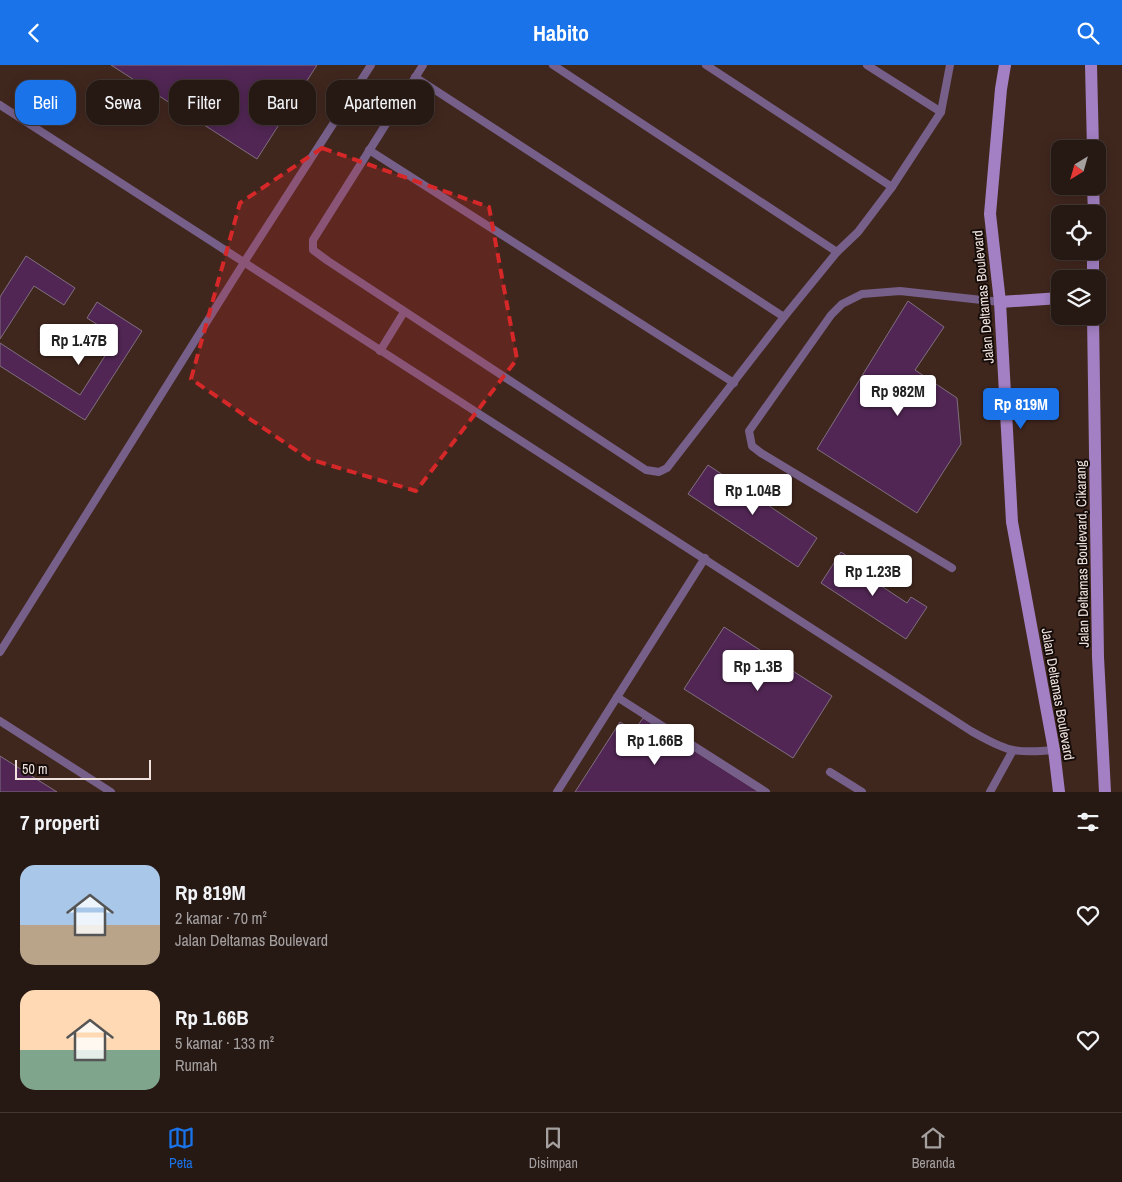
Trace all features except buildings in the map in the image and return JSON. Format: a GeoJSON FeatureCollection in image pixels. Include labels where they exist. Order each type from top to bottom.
{"type":"FeatureCollection","features":[{"type":"Feature","properties":{"kind":"street","name":"Jalan Deltamas Boulevard"},"geometry":{"type":"LineString","coordinates":[[1004,65],[990,214],[1000,302],[1012,522],[1054,751],[1059,792]]}},
{"type":"Feature","properties":{"kind":"street"},"geometry":{"type":"LineString","coordinates":[[1091,65],[1093,140]]}},
{"type":"Feature","properties":{"kind":"street"},"geometry":{"type":"LineString","coordinates":[[1000,302],[1051,299]]}},
{"type":"Feature","properties":{"kind":"street","name":"Jalan Deltamas Boulevard, Cikarang"},"geometry":{"type":"LineString","coordinates":[[1093,325],[1098,657],[1105,792]]}},
{"type":"Feature","properties":{"kind":"lane"},"geometry":{"type":"LineString","coordinates":[[0,652],[243,264],[371,65]]}},
{"type":"Feature","properties":{"kind":"lane"},"geometry":{"type":"LineString","coordinates":[[422,65],[313,240],[313,249],[328,261],[646,470],[659,472],[667,468],[784,317],[837,252],[858,232],[892,187],[941,112],[950,65]]}},
{"type":"Feature","properties":{"kind":"lane"},"geometry":{"type":"LineString","coordinates":[[553,65],[837,252]]}},
{"type":"Feature","properties":{"kind":"lane"},"geometry":{"type":"LineString","coordinates":[[706,65],[892,187]]}},
{"type":"Feature","properties":{"kind":"lane"},"geometry":{"type":"LineString","coordinates":[[867,65],[941,112]]}},
{"type":"Feature","properties":{"kind":"lane"},"geometry":{"type":"LineString","coordinates":[[415,77],[784,317]]}},
{"type":"Feature","properties":{"kind":"lane"},"geometry":{"type":"LineString","coordinates":[[0,105],[243,264],[705,558],[971,731],[995,745],[1012,752],[1054,751]]}},
{"type":"Feature","properties":{"kind":"lane"},"geometry":{"type":"LineString","coordinates":[[369,150],[734,383]]}},
{"type":"Feature","properties":{"kind":"lane"},"geometry":{"type":"LineString","coordinates":[[952,568],[761,453],[752,446],[749,431],[831,315],[842,304],[862,294],[900,291],[1000,302]]}},
{"type":"Feature","properties":{"kind":"lane"},"geometry":{"type":"LineString","coordinates":[[380,351],[404,311]]}},
{"type":"Feature","properties":{"kind":"lane"},"geometry":{"type":"LineString","coordinates":[[556,792],[705,558]]}},
{"type":"Feature","properties":{"kind":"lane"},"geometry":{"type":"LineString","coordinates":[[617,697],[766,792]]}},
{"type":"Feature","properties":{"kind":"lane"},"geometry":{"type":"LineString","coordinates":[[0,721],[111,792]]}},
{"type":"Feature","properties":{"kind":"lane"},"geometry":{"type":"LineString","coordinates":[[990,792],[1012,752]]}},
{"type":"Feature","properties":{"kind":"lane"},"geometry":{"type":"LineString","coordinates":[[830,772],[862,792]]}},
{"type":"Feature","properties":{"kind":"highlighted area"},"geometry":{"type":"Polygon","coordinates":[[[322,148],[489,207],[517,359],[416,491],[309,459],[191,379],[240,203],[322,148]]]}},
{"type":"Feature","properties":{"kind":"shaded area"},"geometry":{"type":"Polygon","coordinates":[[[0,65],[1122,65],[1122,792],[0,792],[0,65]]]}}]}
